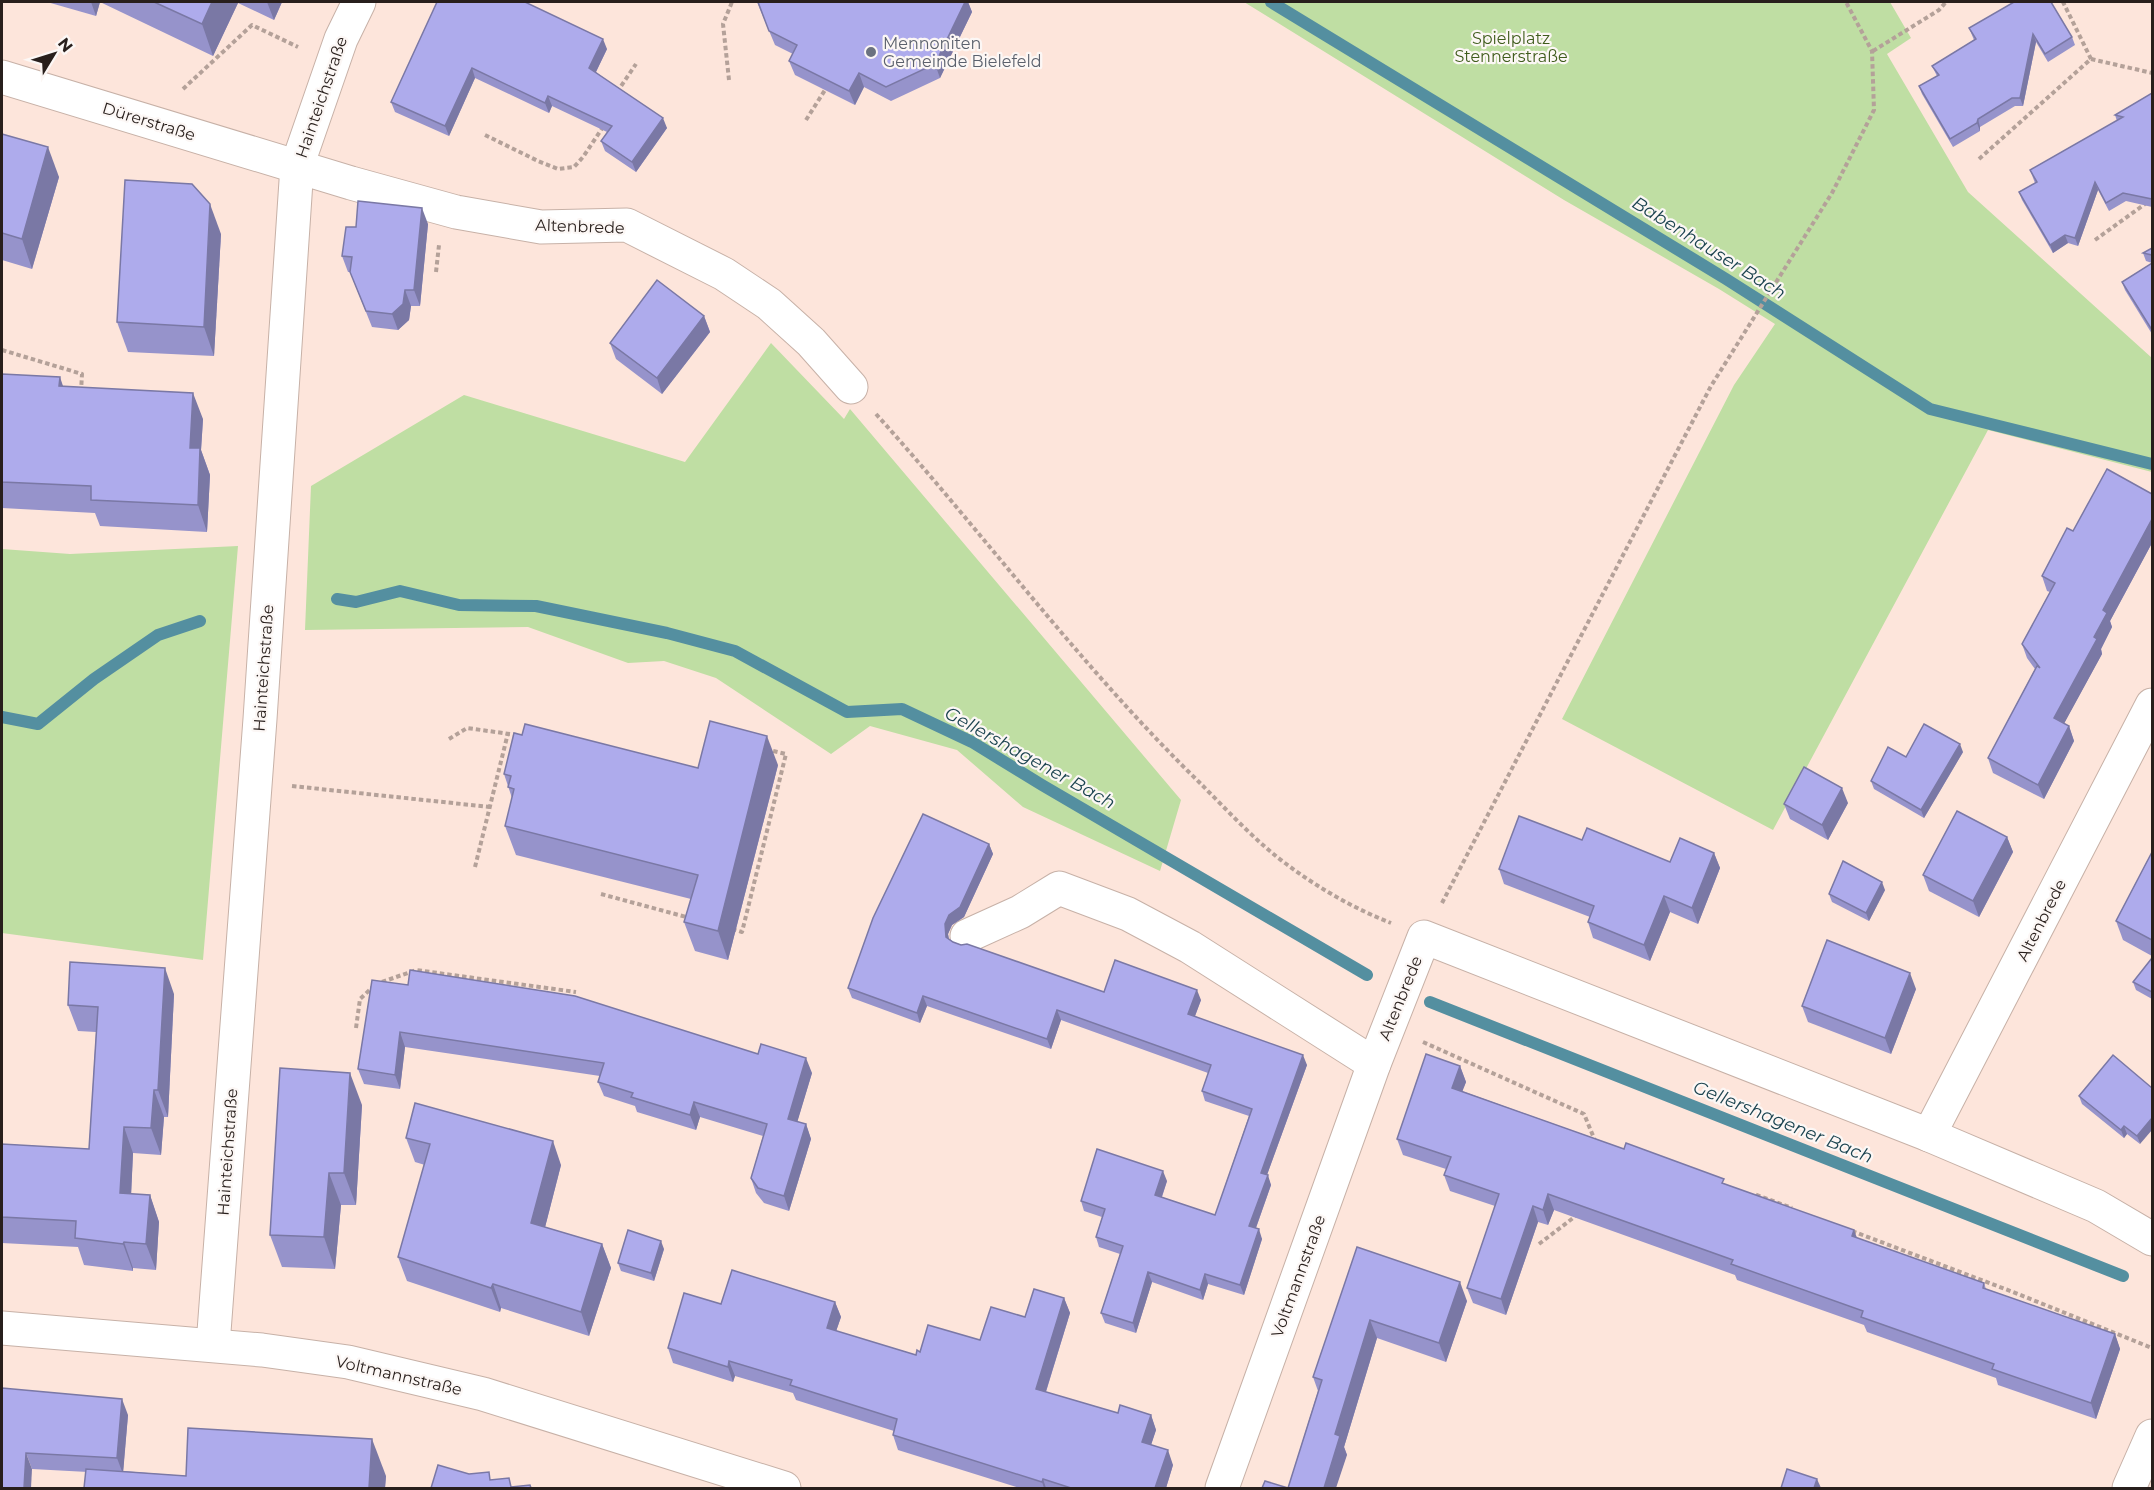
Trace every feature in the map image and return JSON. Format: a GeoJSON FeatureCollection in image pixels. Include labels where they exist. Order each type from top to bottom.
{"type":"FeatureCollection","features":[{"type":"Feature","properties":{"kind":"street","name":"Hainteichstraße"},"geometry":{"type":"LineString","coordinates":[[213,1345],[255,783],[297,166],[341,39],[359,2]]}},
{"type":"Feature","properties":{"kind":"street","name":"Dürerstraße"},"geometry":{"type":"LineString","coordinates":[[2,77],[297,166]]}},
{"type":"Feature","properties":{"kind":"street","name":"Altenbrede"},"geometry":{"type":"LineString","coordinates":[[297,166],[456,212],[541,227],[627,225],[724,274],[769,304],[811,342],[851,387]]}},
{"type":"Feature","properties":{"kind":"street","name":"Altenbrede"},"geometry":{"type":"LineString","coordinates":[[1929,1135],[2152,705]]}},
{"type":"Feature","properties":{"kind":"street","name":"Altenbrede"},"geometry":{"type":"LineString","coordinates":[[967,936],[1020,912],[1059,888],[1128,914],[1190,947],[1374,1064],[1424,937],[1929,1135],[2096,1206],[2152,1239]]}},
{"type":"Feature","properties":{"kind":"street","name":"Voltmannstraße"},"geometry":{"type":"LineString","coordinates":[[1221,1488],[1374,1064]]}},
{"type":"Feature","properties":{"kind":"street","name":"Voltmannstraße"},"geometry":{"type":"LineString","coordinates":[[2,1328],[317,1356],[483,1394],[784,1488]]}},
{"type":"Feature","properties":{"kind":"street"},"geometry":{"type":"LineString","coordinates":[[2129,1488],[2152,1436]]}},
{"type":"Feature","properties":{"kind":"path"},"geometry":{"type":"LineString","coordinates":[[729,80],[723,24],[732,2]]}},
{"type":"Feature","properties":{"kind":"path"},"geometry":{"type":"LineString","coordinates":[[851,387],[934,479],[1093,669],[1166,750],[1237,819],[1287,865],[1332,894],[1370,915],[1424,937],[1711,386],[1832,193],[1874,110],[1872,51],[1846,2]]}},
{"type":"Feature","properties":{"kind":"path"},"geometry":{"type":"LineString","coordinates":[[1872,51],[1939,10],[1946,2]]}},
{"type":"Feature","properties":{"kind":"path"},"geometry":{"type":"LineString","coordinates":[[2063,2],[2091,59]]}},
{"type":"Feature","properties":{"kind":"path"},"geometry":{"type":"LineString","coordinates":[[183,89],[252,25],[332,64]]}},
{"type":"Feature","properties":{"kind":"path"},"geometry":{"type":"LineString","coordinates":[[2091,59],[2152,74]]}},
{"type":"Feature","properties":{"kind":"path"},"geometry":{"type":"LineString","coordinates":[[1979,159],[2091,59]]}},
{"type":"Feature","properties":{"kind":"path"},"geometry":{"type":"LineString","coordinates":[[614,97],[636,64]]}},
{"type":"Feature","properties":{"kind":"path"},"geometry":{"type":"LineString","coordinates":[[806,120],[825,90]]}},
{"type":"Feature","properties":{"kind":"path"},"geometry":{"type":"LineString","coordinates":[[485,135],[558,169],[574,167],[608,121]]}},
{"type":"Feature","properties":{"kind":"path"},"geometry":{"type":"LineString","coordinates":[[2096,240],[2152,200]]}},
{"type":"Feature","properties":{"kind":"path"},"geometry":{"type":"LineString","coordinates":[[2,350],[82,374],[80,396]]}},
{"type":"Feature","properties":{"kind":"path"},"geometry":{"type":"LineString","coordinates":[[449,739],[467,728],[519,736]]}},
{"type":"Feature","properties":{"kind":"path"},"geometry":{"type":"LineString","coordinates":[[476,867],[508,733]]}},
{"type":"Feature","properties":{"kind":"path"},"geometry":{"type":"LineString","coordinates":[[732,929],[742,932],[786,754],[765,749]]}},
{"type":"Feature","properties":{"kind":"path"},"geometry":{"type":"LineString","coordinates":[[255,783],[490,807]]}},
{"type":"Feature","properties":{"kind":"path"},"geometry":{"type":"LineString","coordinates":[[601,894],[699,920]]}},
{"type":"Feature","properties":{"kind":"path"},"geometry":{"type":"LineString","coordinates":[[356,1028],[360,999],[372,986],[416,970],[576,992]]}},
{"type":"Feature","properties":{"kind":"path"},"geometry":{"type":"LineString","coordinates":[[1388,1027],[1584,1114],[1599,1152]]}},
{"type":"Feature","properties":{"kind":"path"},"geometry":{"type":"LineString","coordinates":[[1750,1204],[1754,1194],[1797,1210]]}},
{"type":"Feature","properties":{"kind":"path"},"geometry":{"type":"LineString","coordinates":[[1539,1244],[1577,1215],[1581,1205]]}},
{"type":"Feature","properties":{"kind":"path"},"geometry":{"type":"LineString","coordinates":[[1851,1230],[2152,1348]]}},
{"type":"Feature","properties":{"kind":"path"},"geometry":{"type":"LineString","coordinates":[[2009,1301],[2013,1292]]}},
{"type":"Feature","properties":{"kind":"green space","name":"Spielplatz Stennerstraße"},"geometry":{"type":"Polygon","coordinates":[[[1244,2],[1890,2],[1911,38],[1887,54],[1968,192],[2152,358],[2152,472],[1988,430],[1773,830],[1562,719],[1734,385],[1775,324],[1719,289],[1564,200],[1244,2]]]}},
{"type":"Feature","properties":{"kind":"green space"},"geometry":{"type":"Polygon","coordinates":[[[771,343],[844,419],[850,409],[1181,800],[1160,871],[1023,807],[957,750],[870,726],[831,754],[716,678],[664,661],[628,663],[528,627],[305,630],[311,486],[464,395],[685,462],[771,343]]]}},
{"type":"Feature","properties":{"kind":"green space"},"geometry":{"type":"Polygon","coordinates":[[[238,546],[203,960],[2,933],[2,549],[70,554],[238,546]]]}},
{"type":"Feature","properties":{"kind":"building"},"geometry":{"type":"Polygon","coordinates":[[[154,2],[212,2],[202,24],[154,2]]]}},
{"type":"Feature","properties":{"kind":"building"},"geometry":{"type":"Polygon","coordinates":[[[437,2],[525,2],[603,39],[589,68],[663,118],[632,162],[601,141],[612,126],[548,96],[545,103],[472,68],[445,126],[391,102],[437,2]]]}},
{"type":"Feature","properties":{"kind":"building","name":"Mennoniten Gemeinde Bielefeld"},"geometry":{"type":"Polygon","coordinates":[[[758,2],[965,2],[935,64],[886,87],[859,73],[849,91],[789,61],[797,45],[769,31],[758,2]]]}},
{"type":"Feature","properties":{"kind":"building"},"geometry":{"type":"Polygon","coordinates":[[[2014,2],[2051,2],[2072,37],[2045,54],[2033,34],[2020,98],[2012,98],[1950,139],[1919,86],[1939,75],[1932,66],[1976,39],[1969,28],[2014,2]]]}},
{"type":"Feature","properties":{"kind":"building"},"geometry":{"type":"Polygon","coordinates":[[[2152,93],[2152,199],[2123,193],[2106,203],[2095,182],[2075,238],[2065,235],[2050,245],[2019,192],[2037,182],[2030,170],[2123,117],[2115,115],[2152,93]]]}},
{"type":"Feature","properties":{"kind":"building"},"geometry":{"type":"Polygon","coordinates":[[[2,134],[48,147],[22,239],[2,233],[2,134]]]}},
{"type":"Feature","properties":{"kind":"building"},"geometry":{"type":"Polygon","coordinates":[[[125,180],[192,184],[210,204],[204,327],[117,322],[125,180]]]}},
{"type":"Feature","properties":{"kind":"building"},"geometry":{"type":"Polygon","coordinates":[[[358,201],[422,208],[414,290],[405,290],[403,304],[392,314],[366,311],[350,272],[352,257],[342,256],[346,227],[356,227],[358,201]]]}},
{"type":"Feature","properties":{"kind":"building"},"geometry":{"type":"Polygon","coordinates":[[[2152,248],[2152,255],[2143,253],[2152,248]]]}},
{"type":"Feature","properties":{"kind":"building"},"geometry":{"type":"Polygon","coordinates":[[[2152,263],[2152,330],[2122,282],[2152,263]]]}},
{"type":"Feature","properties":{"kind":"building"},"geometry":{"type":"Polygon","coordinates":[[[657,280],[704,316],[657,378],[610,343],[657,280]]]}},
{"type":"Feature","properties":{"kind":"building"},"geometry":{"type":"Polygon","coordinates":[[[2,374],[60,377],[59,386],[193,393],[190,448],[200,448],[198,505],[91,500],[91,486],[2,482],[2,374]]]}},
{"type":"Feature","properties":{"kind":"building"},"geometry":{"type":"Polygon","coordinates":[[[2107,469],[2152,494],[2152,519],[2103,610],[2107,613],[2094,637],[2097,639],[2054,718],[2069,726],[2038,785],[1988,758],[2037,666],[2040,668],[2022,644],[2055,583],[2042,576],[2067,528],[2073,531],[2107,469]]]}},
{"type":"Feature","properties":{"kind":"building"},"geometry":{"type":"Polygon","coordinates":[[[710,721],[767,736],[718,931],[684,922],[698,875],[505,826],[514,789],[508,787],[511,776],[504,774],[514,733],[522,735],[525,724],[698,768],[710,721]]]}},
{"type":"Feature","properties":{"kind":"building"},"geometry":{"type":"Polygon","coordinates":[[[1924,724],[1960,744],[1921,810],[1871,781],[1888,747],[1906,757],[1924,724]]]}},
{"type":"Feature","properties":{"kind":"building"},"geometry":{"type":"Polygon","coordinates":[[[1804,767],[1842,788],[1822,825],[1784,804],[1804,767]]]}},
{"type":"Feature","properties":{"kind":"building"},"geometry":{"type":"Polygon","coordinates":[[[1957,811],[2007,837],[1973,901],[1923,875],[1957,811]]]}},
{"type":"Feature","properties":{"kind":"building"},"geometry":{"type":"Polygon","coordinates":[[[923,814],[989,844],[960,907],[949,915],[945,924],[946,937],[953,942],[961,945],[967,944],[1104,992],[1115,960],[1197,990],[1188,1014],[1303,1055],[1261,1173],[1268,1175],[1249,1226],[1259,1229],[1240,1285],[1205,1274],[1200,1290],[1148,1272],[1133,1323],[1101,1313],[1123,1246],[1096,1237],[1105,1209],[1081,1201],[1097,1149],[1163,1171],[1155,1195],[1215,1215],[1252,1109],[1202,1091],[1211,1065],[1057,1010],[1047,1039],[923,996],[917,1013],[848,988],[873,918],[923,814]]]}},
{"type":"Feature","properties":{"kind":"building"},"geometry":{"type":"Polygon","coordinates":[[[1519,816],[1582,840],[1587,828],[1670,862],[1680,838],[1714,853],[1692,908],[1664,896],[1644,945],[1588,922],[1594,906],[1499,869],[1519,816]]]}},
{"type":"Feature","properties":{"kind":"building"},"geometry":{"type":"Polygon","coordinates":[[[2152,852],[2152,940],[2116,921],[2152,852]]]}},
{"type":"Feature","properties":{"kind":"building"},"geometry":{"type":"Polygon","coordinates":[[[1843,861],[1882,882],[1866,913],[1829,894],[1843,861]]]}},
{"type":"Feature","properties":{"kind":"building"},"geometry":{"type":"Polygon","coordinates":[[[1827,940],[1910,973],[1885,1038],[1802,1006],[1827,940]]]}},
{"type":"Feature","properties":{"kind":"building"},"geometry":{"type":"Polygon","coordinates":[[[2152,958],[2152,992],[2133,982],[2152,958]]]}},
{"type":"Feature","properties":{"kind":"building"},"geometry":{"type":"Polygon","coordinates":[[[70,962],[165,968],[158,1090],[154,1090],[151,1128],[124,1127],[120,1193],[150,1195],[146,1244],[124,1242],[123,1244],[75,1238],[76,1221],[2,1217],[2,1144],[89,1149],[98,1007],[68,1005],[70,962]]]}},
{"type":"Feature","properties":{"kind":"building"},"geometry":{"type":"Polygon","coordinates":[[[410,970],[575,996],[758,1054],[761,1044],[806,1058],[788,1119],[806,1124],[784,1196],[758,1188],[751,1178],[767,1124],[694,1102],[690,1115],[631,1097],[633,1093],[598,1082],[604,1063],[400,1032],[395,1075],[358,1069],[372,980],[408,985],[410,970]]]}},
{"type":"Feature","properties":{"kind":"building"},"geometry":{"type":"Polygon","coordinates":[[[1426,1054],[1460,1066],[1452,1088],[1624,1149],[1626,1143],[1724,1179],[1722,1183],[1854,1230],[1852,1236],[1984,1283],[1983,1288],[2115,1334],[2091,1403],[1992,1369],[1994,1364],[1861,1317],[1863,1311],[1731,1264],[1733,1260],[1548,1194],[1543,1210],[1533,1206],[1501,1299],[1467,1288],[1499,1194],[1444,1175],[1451,1157],[1397,1139],[1426,1054]]]}},
{"type":"Feature","properties":{"kind":"building"},"geometry":{"type":"Polygon","coordinates":[[[2113,1055],[2152,1088],[2152,1118],[2137,1136],[2124,1126],[2121,1130],[2079,1096],[2113,1055]]]}},
{"type":"Feature","properties":{"kind":"building"},"geometry":{"type":"Polygon","coordinates":[[[280,1068],[350,1073],[344,1173],[329,1173],[324,1237],[270,1235],[280,1068]]]}},
{"type":"Feature","properties":{"kind":"building"},"geometry":{"type":"Polygon","coordinates":[[[415,1103],[553,1141],[531,1223],[602,1244],[581,1312],[493,1284],[491,1288],[398,1257],[430,1144],[406,1138],[415,1103]]]}},
{"type":"Feature","properties":{"kind":"building"},"geometry":{"type":"Polygon","coordinates":[[[628,1230],[661,1241],[651,1273],[618,1263],[628,1230]]]}},
{"type":"Feature","properties":{"kind":"building"},"geometry":{"type":"Polygon","coordinates":[[[1357,1247],[1460,1282],[1439,1343],[1370,1320],[1335,1434],[1340,1436],[1324,1488],[1288,1488],[1322,1380],[1313,1377],[1357,1247]]]}},
{"type":"Feature","properties":{"kind":"building"},"geometry":{"type":"Polygon","coordinates":[[[732,1270],[835,1302],[827,1328],[916,1355],[917,1350],[920,1352],[928,1325],[980,1340],[991,1307],[1025,1317],[1034,1289],[1064,1298],[1036,1389],[1118,1413],[1120,1405],[1151,1415],[1142,1442],[1168,1450],[1155,1488],[1071,1488],[1043,1479],[1042,1482],[893,1435],[897,1419],[790,1385],[792,1380],[729,1361],[728,1367],[668,1348],[684,1293],[721,1304],[732,1270]]]}},
{"type":"Feature","properties":{"kind":"building"},"geometry":{"type":"Polygon","coordinates":[[[2,1388],[122,1399],[117,1458],[26,1453],[24,1488],[2,1488],[2,1388]]]}},
{"type":"Feature","properties":{"kind":"building"},"geometry":{"type":"Polygon","coordinates":[[[188,1428],[372,1439],[369,1488],[84,1488],[86,1469],[186,1476],[188,1428]]]}},
{"type":"Feature","properties":{"kind":"building"},"geometry":{"type":"Polygon","coordinates":[[[438,1465],[469,1474],[489,1472],[490,1480],[509,1478],[511,1487],[530,1485],[531,1488],[431,1488],[438,1465]]]}},
{"type":"Feature","properties":{"kind":"building"},"geometry":{"type":"Polygon","coordinates":[[[1787,1469],[1817,1479],[1814,1488],[1781,1488],[1787,1469]]]}},
{"type":"Feature","properties":{"kind":"building"},"geometry":{"type":"Polygon","coordinates":[[[1265,1481],[1288,1488],[1262,1488],[1265,1481]]]}},
{"type":"Feature","properties":{"kind":"waterway","name":"Babenhauser Bach"},"geometry":{"type":"LineString","coordinates":[[1271,2],[1726,279],[1930,409],[2152,464]]}},
{"type":"Feature","properties":{"kind":"waterway","name":"Gellershagener Bach"},"geometry":{"type":"LineString","coordinates":[[337,599],[356,602],[400,591],[459,605],[536,606],[667,633],[735,651],[847,712],[902,709],[972,742],[1367,975]]}},
{"type":"Feature","properties":{"kind":"waterway","name":"Gellershagener Bach"},"geometry":{"type":"LineString","coordinates":[[2,717],[38,724],[94,679],[158,635],[200,621]]}},
{"type":"Feature","properties":{"kind":"waterway","name":"Gellershagener Bach"},"geometry":{"type":"LineString","coordinates":[[1430,1002],[2123,1276]]}},
{"type":"Feature","properties":{"kind":"place","name":"Mennoniten Gemeinde Bielefeld"},"geometry":{"type":"Point","coordinates":[871,52]}}]}
